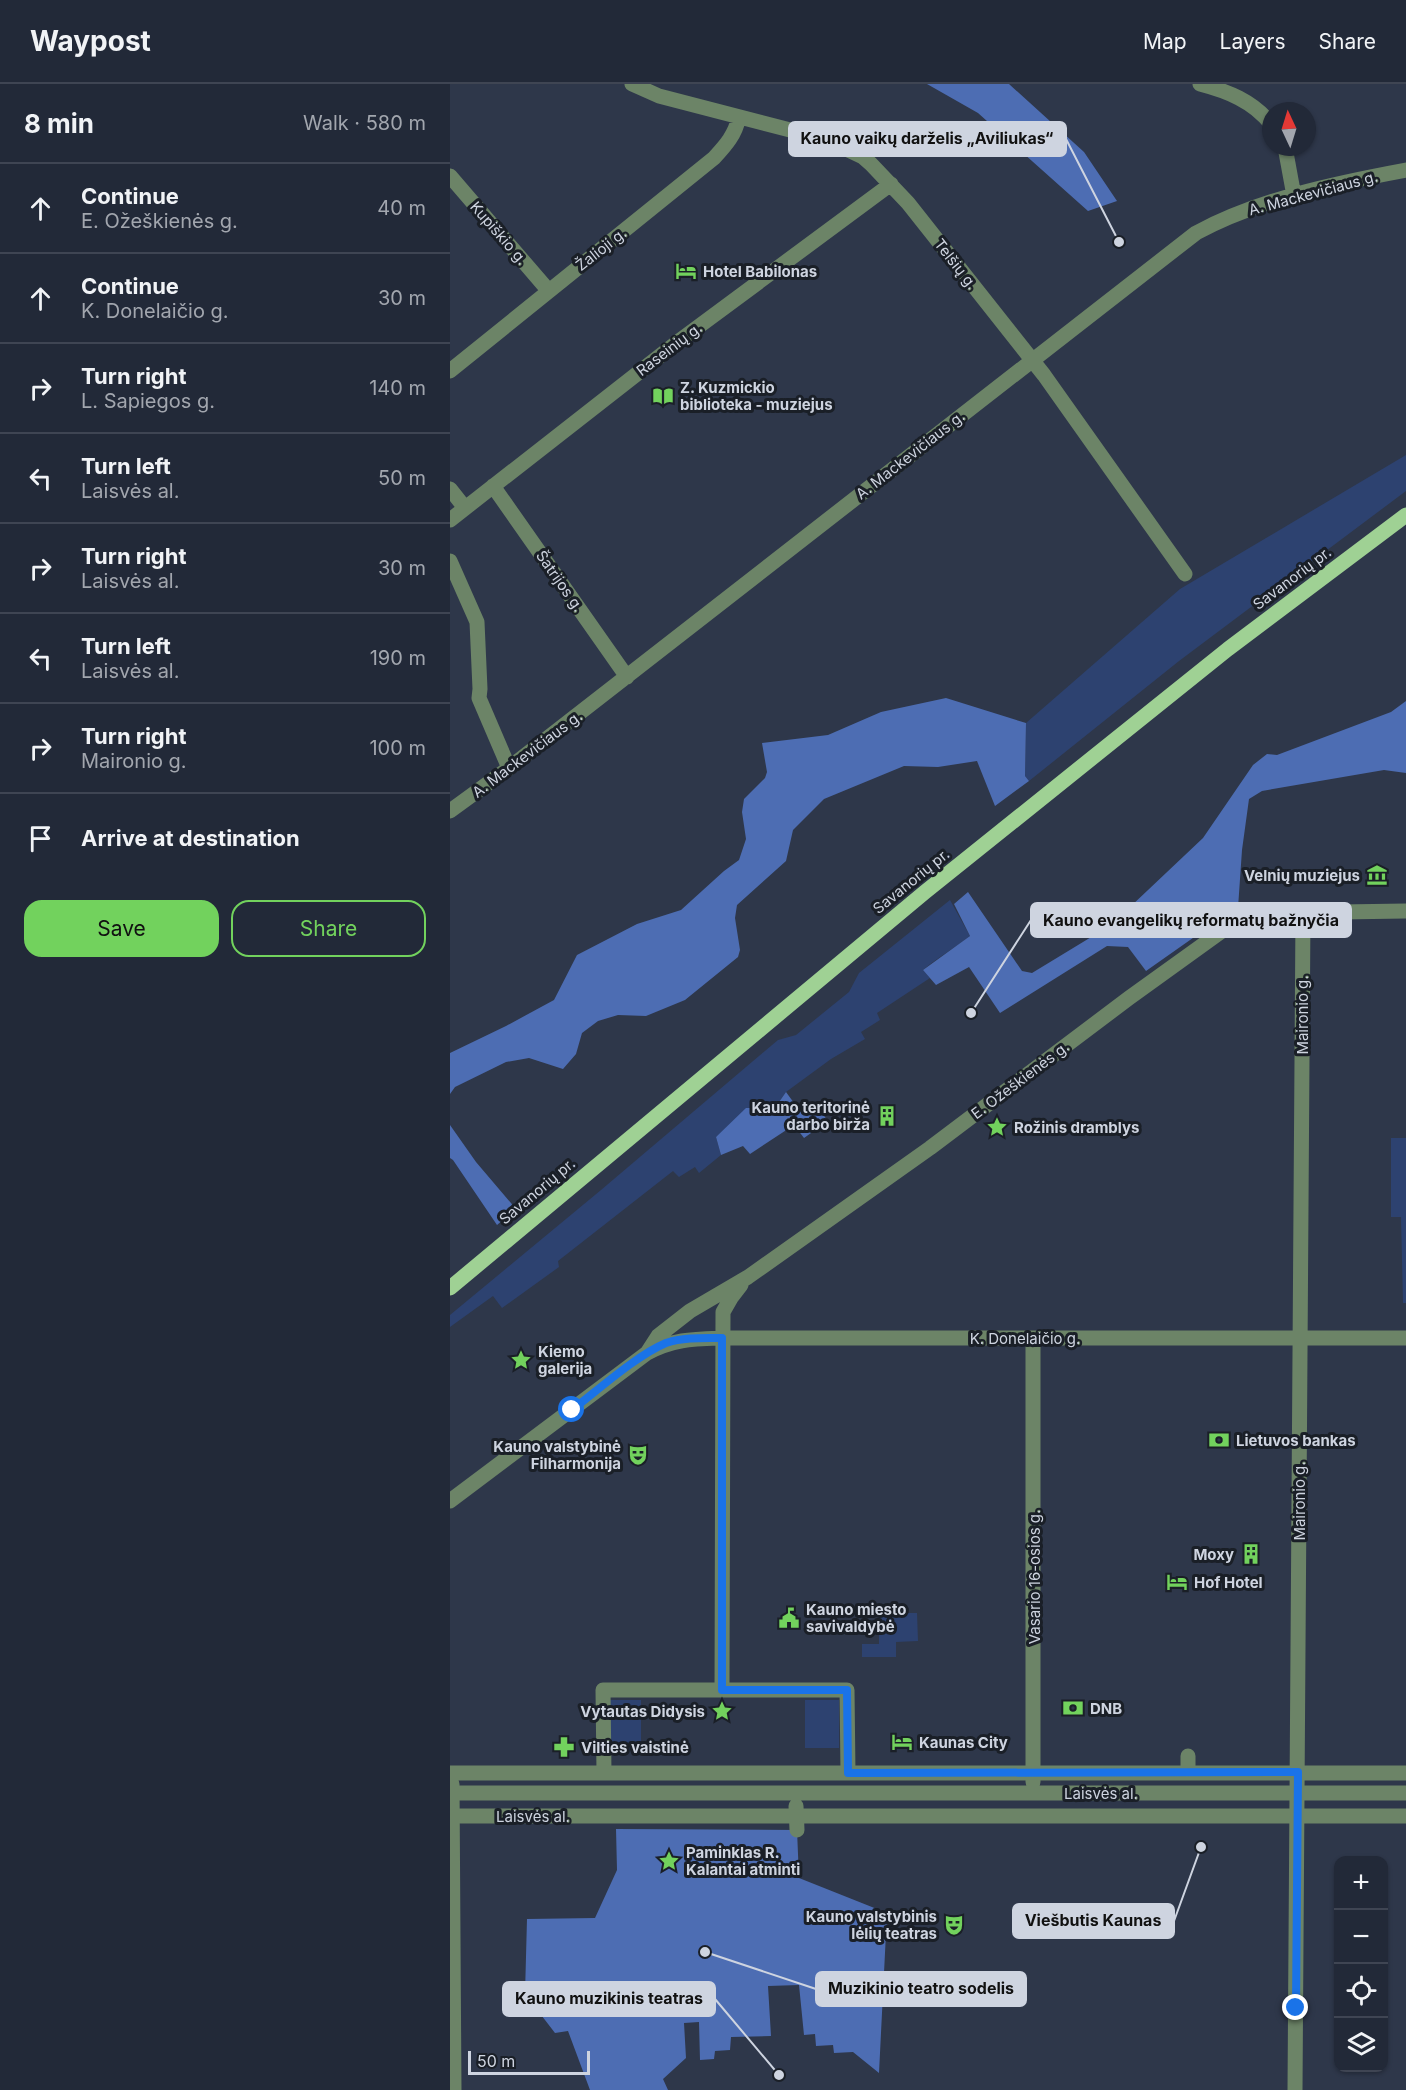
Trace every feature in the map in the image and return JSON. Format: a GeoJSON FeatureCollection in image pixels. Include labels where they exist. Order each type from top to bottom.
{"type":"FeatureCollection","features":[{"type":"Feature","properties":{"kind":"main road","name":"Savanorių pr."},"geometry":{"type":"LineString","coordinates":[[450,1287],[925,892],[1228,649],[1406,515]]}},
{"type":"Feature","properties":{"kind":"street","name":"Telšių g."},"geometry":{"type":"LineString","coordinates":[[632,84],[661,90],[739,117],[825,139],[863,157],[891,184],[1032,359],[1185,574]]}},
{"type":"Feature","properties":{"kind":"street"},"geometry":{"type":"LineString","coordinates":[[1200,84],[1231,93],[1252,105],[1262,115]]}},
{"type":"Feature","properties":{"kind":"street","name":"Žalioji g."},"geometry":{"type":"LineString","coordinates":[[450,371],[714,158],[729,142],[736,130],[739,117]]}},
{"type":"Feature","properties":{"kind":"street"},"geometry":{"type":"LineString","coordinates":[[1286,156],[1294,196]]}},
{"type":"Feature","properties":{"kind":"street","name":"A. Mackevičiaus g."},"geometry":{"type":"LineString","coordinates":[[450,811],[627,677],[1196,233],[1240,212],[1369,177],[1406,170]]}},
{"type":"Feature","properties":{"kind":"street","name":"Kupiškio g."},"geometry":{"type":"LineString","coordinates":[[450,176],[548,290]]}},
{"type":"Feature","properties":{"kind":"street","name":"Raseinių g."},"geometry":{"type":"LineString","coordinates":[[450,520],[679,341],[891,184]]}},
{"type":"Feature","properties":{"kind":"street","name":"Šatrijos g."},"geometry":{"type":"LineString","coordinates":[[493,486],[627,677]]}},
{"type":"Feature","properties":{"kind":"street"},"geometry":{"type":"LineString","coordinates":[[450,489],[465,508]]}},
{"type":"Feature","properties":{"kind":"street"},"geometry":{"type":"LineString","coordinates":[[450,561],[477,622],[479,698],[509,768]]}},
{"type":"Feature","properties":{"kind":"street","name":"E. Ožeškienės g."},"geometry":{"type":"LineString","coordinates":[[450,1501],[647,1353],[658,1336],[690,1311],[748,1277],[930,1148],[1129,998],[1229,926],[1257,915],[1406,911]]}},
{"type":"Feature","properties":{"kind":"street","name":"Maironio g."},"geometry":{"type":"LineString","coordinates":[[1295,2090],[1303,912]]}},
{"type":"Feature","properties":{"kind":"street","name":"E. Ožeškienės g."},"geometry":{"type":"LineString","coordinates":[[722,1690],[723,1312],[748,1277]]}},
{"type":"Feature","properties":{"kind":"street","name":"K. Donelaičio g."},"geometry":{"type":"LineString","coordinates":[[647,1353],[668,1343],[694,1338],[1406,1338]]}},
{"type":"Feature","properties":{"kind":"street","name":"Vasario 16-osios g."},"geometry":{"type":"LineString","coordinates":[[1030,1816],[1034,1773],[1033,1338]]}},
{"type":"Feature","properties":{"kind":"street"},"geometry":{"type":"LineString","coordinates":[[616,1822],[615,1793],[609,1773],[603,1690],[847,1690],[848,1773]]}},
{"type":"Feature","properties":{"kind":"street"},"geometry":{"type":"LineString","coordinates":[[1188,1756],[1188,1773]]}},
{"type":"Feature","properties":{"kind":"street"},"geometry":{"type":"LineString","coordinates":[[451,1773],[454,1853],[452,1938],[454,2090]]}},
{"type":"Feature","properties":{"kind":"street","name":"Laisvės al."},"geometry":{"type":"LineString","coordinates":[[451,1773],[1406,1773]]}},
{"type":"Feature","properties":{"kind":"street"},"geometry":{"type":"LineString","coordinates":[[794,1773],[796,1823]]}},
{"type":"Feature","properties":{"kind":"street","name":"Laisvės al."},"geometry":{"type":"LineString","coordinates":[[451,1793],[1406,1793]]}},
{"type":"Feature","properties":{"kind":"street","name":"Laisvės al."},"geometry":{"type":"LineString","coordinates":[[452,1816],[616,1822],[796,1823],[1030,1816],[1406,1815]]}},
{"type":"Feature","properties":{"kind":"shaded area"},"geometry":{"type":"Polygon","coordinates":[[[927,84],[1009,84],[1084,152],[1117,201],[1088,211],[978,113],[927,84]]]}},
{"type":"Feature","properties":{"kind":"shaded area"},"geometry":{"type":"Polygon","coordinates":[[[1406,455],[1406,491],[1179,661],[1029,781],[1025,776],[1026,723],[1180,589],[1406,455]]]}},
{"type":"Feature","properties":{"kind":"shaded area"},"geometry":{"type":"Polygon","coordinates":[[[946,698],[1026,723],[1025,776],[1029,781],[995,806],[977,761],[938,767],[904,766],[824,799],[793,830],[786,861],[737,905],[735,918],[740,950],[738,957],[685,1000],[646,1016],[618,1015],[598,1021],[582,1033],[576,1054],[563,1069],[529,1058],[506,1062],[455,1087],[450,1094],[450,1053],[554,1000],[577,955],[637,924],[681,910],[739,860],[746,839],[742,812],[744,799],[765,778],[767,772],[762,743],[828,735],[881,712],[946,698]]]}},
{"type":"Feature","properties":{"kind":"shaded area"},"geometry":{"type":"Polygon","coordinates":[[[1406,701],[1406,773],[1384,770],[1262,791],[1249,799],[1242,850],[1238,908],[1146,971],[1128,947],[1107,946],[1000,1013],[969,967],[936,985],[923,970],[970,936],[954,904],[968,892],[1022,971],[1032,973],[1111,925],[1203,838],[1253,765],[1267,754],[1277,755],[1391,712],[1406,701]]]}},
{"type":"Feature","properties":{"kind":"shaded area"},"geometry":{"type":"Polygon","coordinates":[[[950,900],[970,936],[923,970],[930,978],[877,1013],[880,1020],[861,1032],[865,1039],[831,1059],[786,1092],[770,1115],[757,1108],[716,1137],[721,1155],[699,1173],[695,1167],[679,1177],[673,1171],[558,1261],[559,1267],[502,1308],[493,1296],[450,1327],[450,1315],[778,1040],[796,1035],[849,992],[859,973],[950,900]]]}},
{"type":"Feature","properties":{"kind":"shaded area"},"geometry":{"type":"Polygon","coordinates":[[[786,1092],[802,1114],[815,1104],[828,1121],[804,1138],[794,1125],[750,1154],[743,1146],[721,1155],[716,1137],[746,1108],[757,1108],[770,1115],[786,1092]]]}},
{"type":"Feature","properties":{"kind":"shaded area"},"geometry":{"type":"Polygon","coordinates":[[[450,1125],[476,1162],[516,1209],[497,1225],[450,1158],[450,1125]]]}},
{"type":"Feature","properties":{"kind":"shaded area"},"geometry":{"type":"Polygon","coordinates":[[[1391,1138],[1406,1138],[1406,1303],[1403,1303],[1401,1217],[1391,1217],[1391,1138]]]}},
{"type":"Feature","properties":{"kind":"shaded area"},"geometry":{"type":"Polygon","coordinates":[[[879,1613],[917,1613],[918,1641],[896,1642],[896,1657],[862,1657],[862,1644],[879,1644],[879,1613]]]}},
{"type":"Feature","properties":{"kind":"shaded area"},"geometry":{"type":"Polygon","coordinates":[[[609,1700],[641,1700],[641,1750],[610,1750],[609,1700]]]}},
{"type":"Feature","properties":{"kind":"shaded area"},"geometry":{"type":"Polygon","coordinates":[[[805,1700],[839,1700],[839,1748],[805,1748],[805,1700]]]}},
{"type":"Feature","properties":{"kind":"shaded area"},"geometry":{"type":"Polygon","coordinates":[[[616,1829],[797,1830],[799,1878],[887,1913],[879,2073],[853,2052],[834,2053],[833,2045],[816,2046],[815,2034],[804,2035],[799,1985],[768,1986],[771,2036],[731,2037],[730,2050],[715,2051],[714,2059],[700,2060],[699,2022],[684,2023],[686,2058],[663,2079],[668,2090],[590,2090],[568,2031],[555,2033],[525,1994],[527,1919],[595,1918],[617,1870],[616,1829]]]}},
{"type":"Feature","properties":{"kind":"place","name":"Kauno vaikų darželis „Aviliukas“"},"geometry":{"type":"Point","coordinates":[1119,242]}},
{"type":"Feature","properties":{"kind":"place","name":"Hotel Babilonas"},"geometry":{"type":"Point","coordinates":[686,271]}},
{"type":"Feature","properties":{"kind":"place","name":"Z. Kuzmickio biblioteka - muziejus"},"geometry":{"type":"Point","coordinates":[663,396]}},
{"type":"Feature","properties":{"kind":"place","name":"Velnių muziejus"},"geometry":{"type":"Point","coordinates":[1377,875]}},
{"type":"Feature","properties":{"kind":"place","name":"Kauno evangelikų reformatų bažnyčia"},"geometry":{"type":"Point","coordinates":[971,1013]}},
{"type":"Feature","properties":{"kind":"place","name":"Kauno teritorinė darbo birža"},"geometry":{"type":"Point","coordinates":[887,1116]}},
{"type":"Feature","properties":{"kind":"place","name":"Rožinis dramblys"},"geometry":{"type":"Point","coordinates":[997,1127]}},
{"type":"Feature","properties":{"kind":"place","name":"Kiemo galerija"},"geometry":{"type":"Point","coordinates":[521,1360]}},
{"type":"Feature","properties":{"kind":"place","name":"Lietuvos bankas"},"geometry":{"type":"Point","coordinates":[1219,1440]}},
{"type":"Feature","properties":{"kind":"place","name":"Kauno valstybinė Filharmonija"},"geometry":{"type":"Point","coordinates":[638,1455]}},
{"type":"Feature","properties":{"kind":"place","name":"Moxy"},"geometry":{"type":"Point","coordinates":[1251,1554]}},
{"type":"Feature","properties":{"kind":"place","name":"Hof Hotel"},"geometry":{"type":"Point","coordinates":[1177,1582]}},
{"type":"Feature","properties":{"kind":"place","name":"Kauno miesto savivaldybė"},"geometry":{"type":"Point","coordinates":[789,1618]}},
{"type":"Feature","properties":{"kind":"place","name":"DNB"},"geometry":{"type":"Point","coordinates":[1073,1708]}},
{"type":"Feature","properties":{"kind":"place","name":"Vytautas Didysis"},"geometry":{"type":"Point","coordinates":[722,1711]}},
{"type":"Feature","properties":{"kind":"place","name":"Kaunas City"},"geometry":{"type":"Point","coordinates":[902,1742]}},
{"type":"Feature","properties":{"kind":"place","name":"Vilties vaistinė"},"geometry":{"type":"Point","coordinates":[564,1747]}},
{"type":"Feature","properties":{"kind":"place","name":"Viešbutis Kaunas"},"geometry":{"type":"Point","coordinates":[1201,1847]}},
{"type":"Feature","properties":{"kind":"place","name":"Paminklas R. Kalantai atminti"},"geometry":{"type":"Point","coordinates":[669,1861]}},
{"type":"Feature","properties":{"kind":"place","name":"Kauno valstybinis lėlių teatras"},"geometry":{"type":"Point","coordinates":[954,1925]}},
{"type":"Feature","properties":{"kind":"place","name":"Muzikinio teatro sodelis"},"geometry":{"type":"Point","coordinates":[705,1952]}},
{"type":"Feature","properties":{"kind":"place","name":"Kauno muzikinis teatras"},"geometry":{"type":"Point","coordinates":[779,2075]}},
{"type":"Feature","properties":{"kind":"route"},"geometry":{"type":"LineString","coordinates":[[572,1410],[647,1353],[668,1343],[694,1338],[722,1338],[722,1690],[847,1690],[848,1773],[1298,1772],[1296,2008]]}}]}
